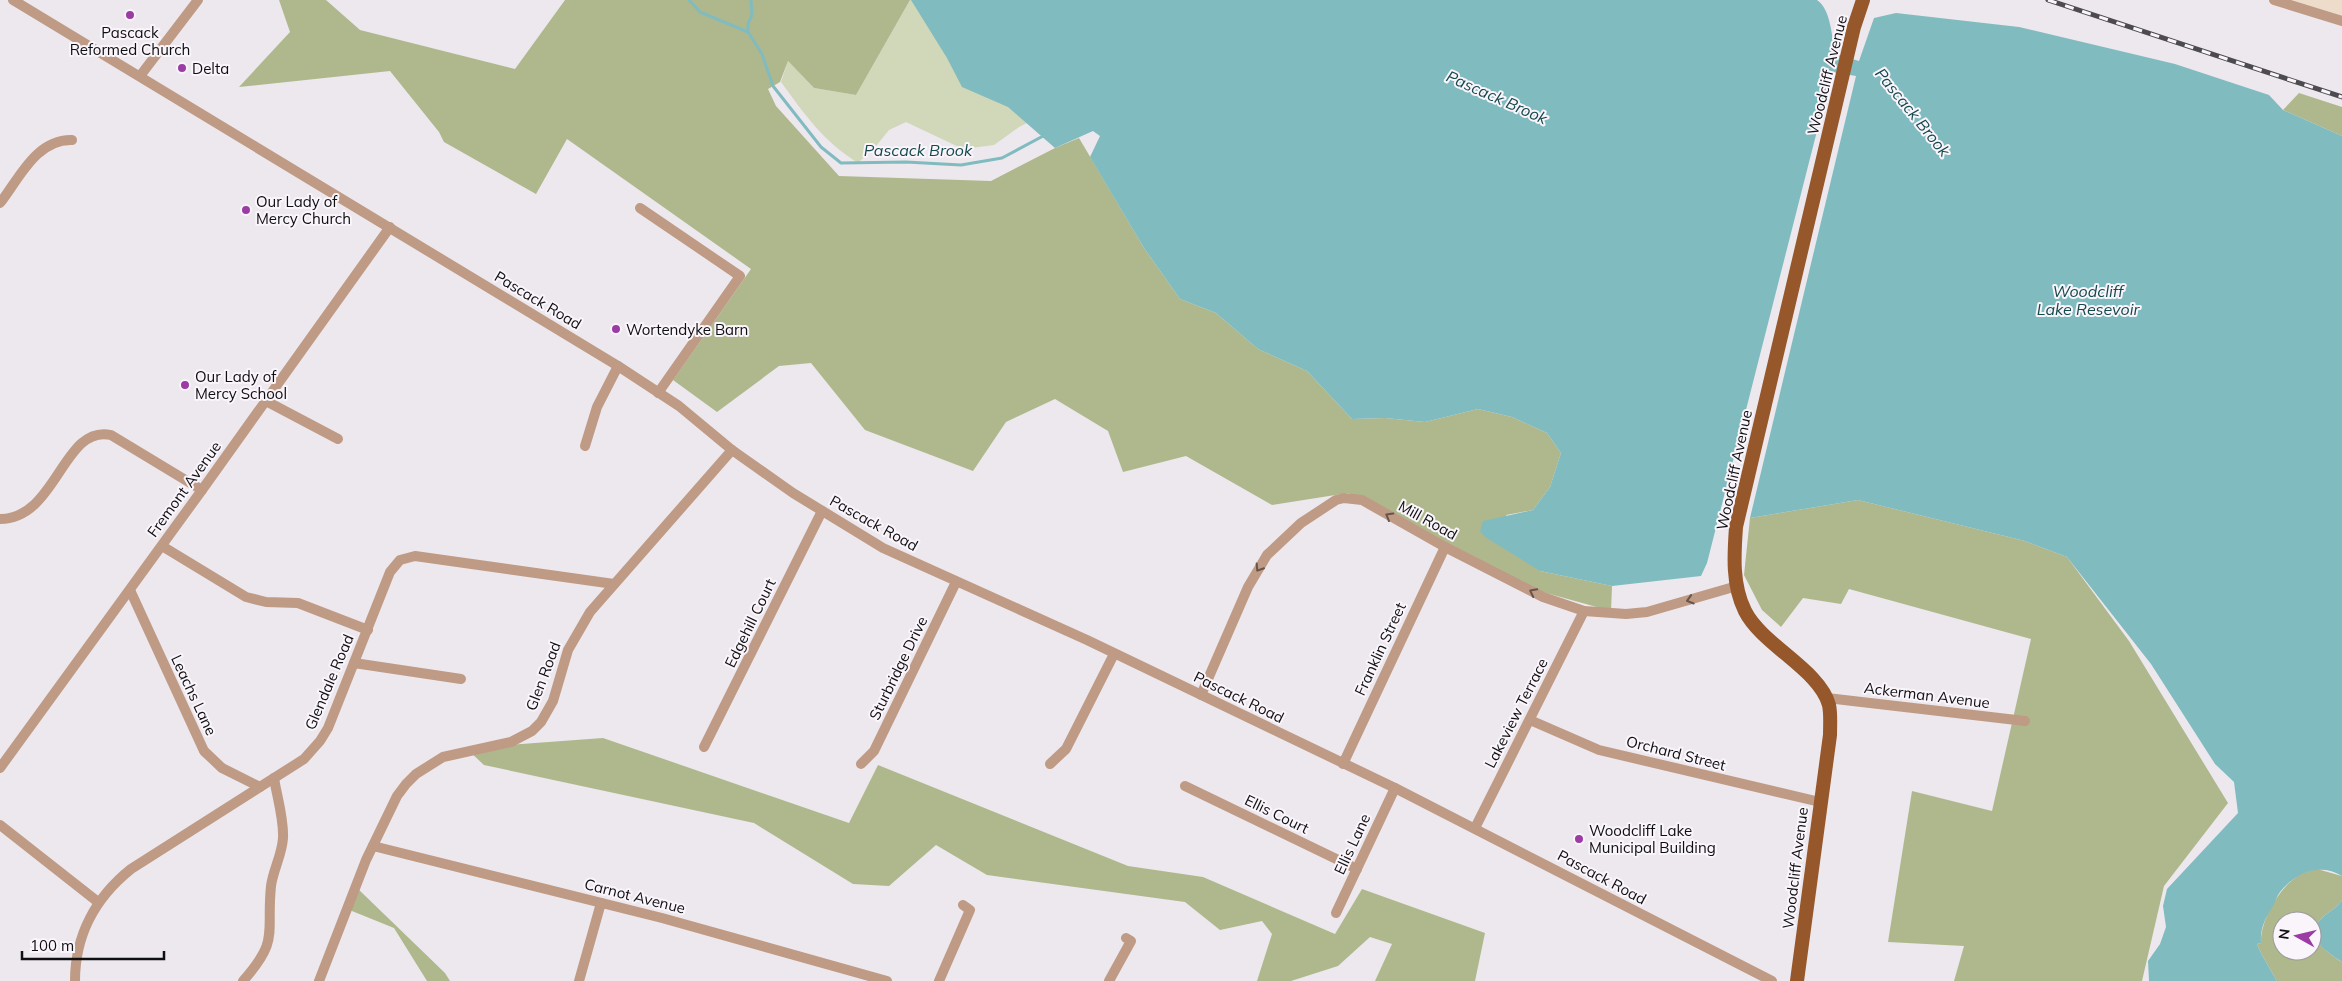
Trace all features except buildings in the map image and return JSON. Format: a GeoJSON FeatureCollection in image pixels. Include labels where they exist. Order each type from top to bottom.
{"type":"FeatureCollection","features":[{"type":"Feature","properties":{"kind":"main road","name":"Woodcliff Avenue"},"geometry":{"type":"LineString","coordinates":[[1797,981],[1830,735],[1830,718],[1827,698],[1816,683],[1753,624],[1743,605],[1737,586],[1734,558],[1736,527],[1847,57],[1863,0]]}},
{"type":"Feature","properties":{"kind":"street","name":"Pascack Road"},"geometry":{"type":"LineString","coordinates":[[13,0],[618,366],[679,406],[732,450],[822,511],[883,548],[1114,654],[1395,788],[1772,981]]}},
{"type":"Feature","properties":{"kind":"street"},"geometry":{"type":"LineString","coordinates":[[140,76],[198,0]]}},
{"type":"Feature","properties":{"kind":"street"},"geometry":{"type":"LineString","coordinates":[[2274,0],[2342,21]]}},
{"type":"Feature","properties":{"kind":"street"},"geometry":{"type":"LineString","coordinates":[[0,203],[38,153],[54,142],[72,140]]}},
{"type":"Feature","properties":{"kind":"street"},"geometry":{"type":"LineString","coordinates":[[640,208],[740,276],[658,393]]}},
{"type":"Feature","properties":{"kind":"street","name":"Fremont Avenue"},"geometry":{"type":"LineString","coordinates":[[0,768],[162,546],[390,227]]}},
{"type":"Feature","properties":{"kind":"street"},"geometry":{"type":"LineString","coordinates":[[585,446],[597,406],[618,366]]}},
{"type":"Feature","properties":{"kind":"street"},"geometry":{"type":"LineString","coordinates":[[266,401],[338,439]]}},
{"type":"Feature","properties":{"kind":"street"},"geometry":{"type":"LineString","coordinates":[[0,519],[19,516],[32,508],[82,442],[95,434],[111,435],[202,490]]}},
{"type":"Feature","properties":{"kind":"street","name":"Glen Road"},"geometry":{"type":"LineString","coordinates":[[319,981],[373,846],[397,796],[416,774],[429,764],[452,754],[494,746],[522,737],[541,722],[553,701],[561,668],[580,628],[590,612],[732,450]]}},
{"type":"Feature","properties":{"kind":"street","name":"Mill Road"},"geometry":{"type":"LineString","coordinates":[[1201,695],[1257,570],[1284,537],[1301,523],[1336,500],[1353,498],[1362,500],[1445,547],[1543,598],[1584,611],[1626,614],[1646,612],[1737,586]]}},
{"type":"Feature","properties":{"kind":"street","name":"Edgehill Court"},"geometry":{"type":"LineString","coordinates":[[704,747],[822,511]]}},
{"type":"Feature","properties":{"kind":"street"},"geometry":{"type":"LineString","coordinates":[[162,546],[255,600],[298,603],[368,630]]}},
{"type":"Feature","properties":{"kind":"street","name":"Franklin Street"},"geometry":{"type":"LineString","coordinates":[[1343,764],[1445,547]]}},
{"type":"Feature","properties":{"kind":"street","name":"Glendale Road"},"geometry":{"type":"LineString","coordinates":[[75,981],[78,951],[83,932],[98,902],[117,880],[131,869],[304,758],[320,741],[328,728],[394,566],[407,557],[415,556],[614,584]]}},
{"type":"Feature","properties":{"kind":"street","name":"Sturbridge Drive"},"geometry":{"type":"LineString","coordinates":[[861,764],[874,751],[956,582]]}},
{"type":"Feature","properties":{"kind":"street","name":"Leachs Lane"},"geometry":{"type":"LineString","coordinates":[[130,590],[204,751],[222,768],[260,787]]}},
{"type":"Feature","properties":{"kind":"street","name":"Lakeview Terrace"},"geometry":{"type":"LineString","coordinates":[[1476,828],[1584,611]]}},
{"type":"Feature","properties":{"kind":"street"},"geometry":{"type":"LineString","coordinates":[[1050,764],[1066,749],[1114,654]]}},
{"type":"Feature","properties":{"kind":"street"},"geometry":{"type":"LineString","coordinates":[[354,664],[461,679]]}},
{"type":"Feature","properties":{"kind":"street","name":"Ackerman Avenue"},"geometry":{"type":"LineString","coordinates":[[1827,698],[2025,721]]}},
{"type":"Feature","properties":{"kind":"street","name":"Orchard Street"},"geometry":{"type":"LineString","coordinates":[[1530,720],[1599,750],[1820,802]]}},
{"type":"Feature","properties":{"kind":"street"},"geometry":{"type":"LineString","coordinates":[[243,981],[259,963],[265,952],[271,931],[271,887],[283,839],[274,778]]}},
{"type":"Feature","properties":{"kind":"street","name":"Ellis Court"},"geometry":{"type":"LineString","coordinates":[[1185,786],[1357,869]]}},
{"type":"Feature","properties":{"kind":"street","name":"Ellis Lane"},"geometry":{"type":"LineString","coordinates":[[1336,913],[1395,788]]}},
{"type":"Feature","properties":{"kind":"street"},"geometry":{"type":"LineString","coordinates":[[0,824],[98,902]]}},
{"type":"Feature","properties":{"kind":"street","name":"Carnot Avenue"},"geometry":{"type":"LineString","coordinates":[[373,846],[601,903],[887,981]]}},
{"type":"Feature","properties":{"kind":"street"},"geometry":{"type":"LineString","coordinates":[[579,981],[601,903]]}},
{"type":"Feature","properties":{"kind":"street"},"geometry":{"type":"LineString","coordinates":[[939,981],[970,910],[963,905]]}},
{"type":"Feature","properties":{"kind":"street"},"geometry":{"type":"LineString","coordinates":[[1109,981],[1131,941],[1126,938]]}},
{"type":"Feature","properties":{"kind":"shaded area"},"geometry":{"type":"Polygon","coordinates":[[[2274,0],[2342,0],[2342,21],[2274,0]]]}},
{"type":"Feature","properties":{"kind":"green space"},"geometry":{"type":"Polygon","coordinates":[[[279,0],[326,0],[360,30],[515,69],[565,0],[910,0],[856,95],[814,88],[788,61],[780,82],[768,89],[776,106],[839,176],[991,181],[1055,148],[1079,138],[1144,248],[1180,299],[1216,313],[1258,349],[1307,371],[1352,419],[1385,418],[1425,422],[1478,409],[1512,417],[1547,433],[1561,453],[1550,487],[1533,510],[1506,515],[1540,571],[1612,586],[1611,611],[1539,591],[1348,493],[1272,505],[1186,456],[1123,472],[1108,431],[1055,399],[1006,422],[973,471],[865,430],[811,363],[779,366],[717,412],[673,380],[751,269],[567,139],[536,194],[444,142],[439,132],[390,71],[239,87],[290,32],[279,0]]]}},
{"type":"Feature","properties":{"kind":"green space"},"geometry":{"type":"Polygon","coordinates":[[[910,0],[1158,0],[1070,101],[1019,127],[994,145],[963,149],[906,122],[889,130],[858,163],[825,136],[781,82],[788,61],[814,88],[856,95],[910,0]]]}},
{"type":"Feature","properties":{"kind":"green space"},"geometry":{"type":"Polygon","coordinates":[[[2299,93],[2342,107],[2342,136],[2283,110],[2299,93]]]}},
{"type":"Feature","properties":{"kind":"green space"},"geometry":{"type":"Polygon","coordinates":[[[1858,500],[2025,541],[2067,557],[2129,641],[2228,803],[2164,886],[2142,981],[1954,981],[1964,946],[1888,942],[1912,791],[1992,811],[2031,639],[1849,589],[1841,604],[1803,598],[1781,627],[1762,610],[1744,575],[1750,518],[1858,500]]]}},
{"type":"Feature","properties":{"kind":"green space"},"geometry":{"type":"Polygon","coordinates":[[[603,738],[849,823],[878,765],[1128,866],[1203,877],[1335,934],[1362,889],[1485,933],[1475,981],[1375,981],[1392,944],[1370,937],[1338,966],[1291,981],[1257,981],[1272,934],[1262,921],[1220,930],[1185,902],[987,875],[936,845],[889,886],[853,884],[754,823],[484,765],[469,751],[494,746],[603,738]]]}},
{"type":"Feature","properties":{"kind":"green space"},"geometry":{"type":"Polygon","coordinates":[[[2317,869],[2342,876],[2342,900],[2322,918],[2322,911],[2272,911],[2272,961],[2322,961],[2322,946],[2342,962],[2342,981],[2277,981],[2257,944],[2261,943],[2261,935],[2267,916],[2282,890],[2297,876],[2317,869]]]}},
{"type":"Feature","properties":{"kind":"green space"},"geometry":{"type":"Polygon","coordinates":[[[356,887],[445,973],[450,981],[427,981],[394,928],[347,909],[356,887]]]}},
{"type":"Feature","properties":{"kind":"water","name":"Woodcliff Lake Resevoir"},"geometry":{"type":"Polygon","coordinates":[[[911,0],[1817,0],[1822,4],[1828,17],[1835,54],[1859,61],[1874,18],[1896,13],[2019,27],[2175,64],[2269,95],[2283,110],[2342,136],[2342,876],[2325,870],[2308,872],[2286,885],[2279,894],[2264,924],[2261,933],[2261,943],[2257,944],[2277,981],[2149,981],[2148,961],[2160,944],[2166,927],[2163,906],[2167,889],[2238,813],[2234,782],[2215,764],[2151,664],[2067,557],[2025,541],[1858,500],[1750,518],[1856,76],[1832,72],[1707,563],[1701,576],[1612,586],[1540,571],[1485,537],[1480,531],[1483,521],[1533,510],[1550,487],[1561,453],[1547,433],[1512,417],[1478,409],[1425,422],[1385,418],[1352,419],[1307,371],[1258,349],[1216,313],[1180,299],[1144,248],[1090,157],[1100,136],[1093,131],[1055,148],[1008,107],[962,87],[947,58],[911,0]]]}},
{"type":"Feature","properties":{"kind":"water"},"geometry":{"type":"Polygon","coordinates":[[[2342,900],[2342,962],[2322,946],[2322,918],[2342,900]]]}},
{"type":"Feature","properties":{"kind":"waterway","name":"Pascack Brook"},"geometry":{"type":"LineString","coordinates":[[689,0],[700,12],[748,32],[762,54],[773,86],[821,147],[841,163],[906,162],[961,165],[1002,158],[1045,135]]}},
{"type":"Feature","properties":{"kind":"waterway"},"geometry":{"type":"LineString","coordinates":[[748,32],[748,24],[752,15],[751,0]]}},
{"type":"Feature","properties":{"kind":"railway"},"geometry":{"type":"LineString","coordinates":[[2048,0],[2342,97]]}},
{"type":"Feature","properties":{"kind":"place","name":"Pascack Reformed Church"},"geometry":{"type":"Point","coordinates":[130,15]}},
{"type":"Feature","properties":{"kind":"place","name":"Delta"},"geometry":{"type":"Point","coordinates":[182,68]}},
{"type":"Feature","properties":{"kind":"place","name":"Our Lady of Mercy Church"},"geometry":{"type":"Point","coordinates":[246,210]}},
{"type":"Feature","properties":{"kind":"place","name":"Wortendyke Barn"},"geometry":{"type":"Point","coordinates":[616,329]}},
{"type":"Feature","properties":{"kind":"place","name":"Our Lady of Mercy School"},"geometry":{"type":"Point","coordinates":[185,385]}},
{"type":"Feature","properties":{"kind":"place","name":"Woodcliff Lake Municipal Building"},"geometry":{"type":"Point","coordinates":[1579,839]}}]}
